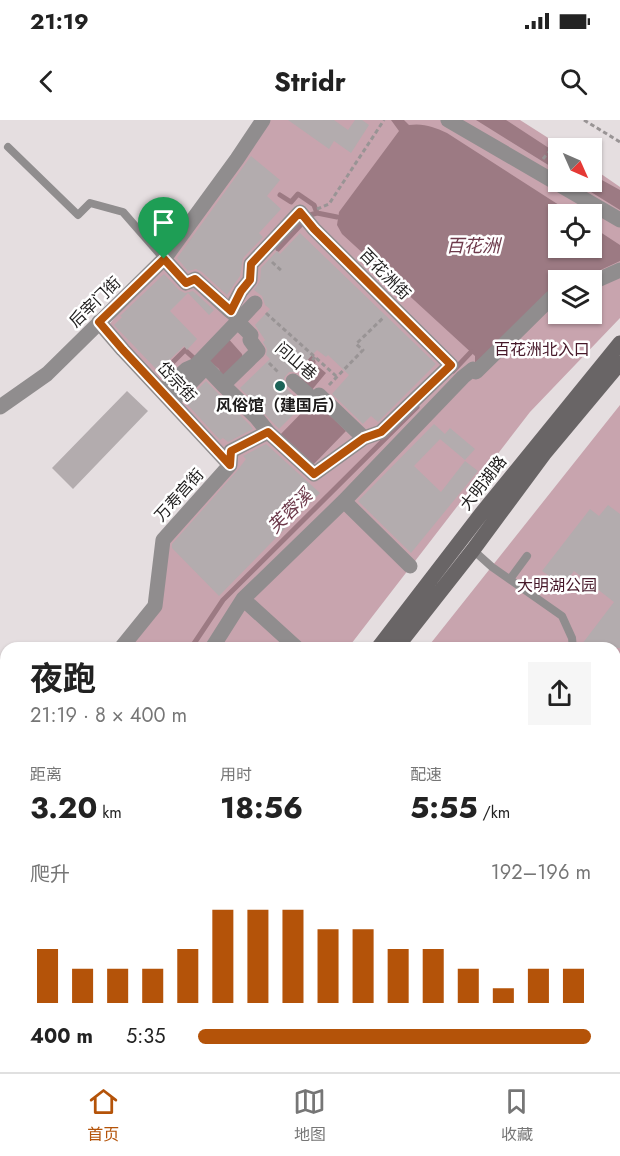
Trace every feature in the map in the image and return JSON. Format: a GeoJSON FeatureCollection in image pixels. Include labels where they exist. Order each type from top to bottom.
{"type":"FeatureCollection","features":[{"type":"Feature","properties":{"kind":"main road","name":"大明湖路"},"geometry":{"type":"LineString","coordinates":[[383,642],[488,505],[620,343]]}},
{"type":"Feature","properties":{"kind":"main road","name":"大明湖路"},"geometry":{"type":"LineString","coordinates":[[401,642],[544,454],[620,363]]}},
{"type":"Feature","properties":{"kind":"street","name":"后宰门街"},"geometry":{"type":"LineString","coordinates":[[0,407],[47,374],[164,259],[237,159],[262,120]]}},
{"type":"Feature","properties":{"kind":"street"},"geometry":{"type":"LineString","coordinates":[[448,120],[620,220]]}},
{"type":"Feature","properties":{"kind":"street"},"geometry":{"type":"LineString","coordinates":[[167,397],[199,366],[231,328],[236,318],[241,291],[250,280],[251,264],[306,219]]}},
{"type":"Feature","properties":{"kind":"street","name":"百花洲街"},"geometry":{"type":"LineString","coordinates":[[306,219],[451,365],[381,432],[364,438]]}},
{"type":"Feature","properties":{"kind":"street"},"geometry":{"type":"LineString","coordinates":[[164,259],[186,283],[195,279],[251,335],[250,340],[258,351],[223,385]]}},
{"type":"Feature","properties":{"kind":"street"},"geometry":{"type":"LineString","coordinates":[[602,278],[620,270]]}},
{"type":"Feature","properties":{"kind":"street"},"geometry":{"type":"LineString","coordinates":[[216,642],[243,599],[344,501],[473,369],[476,372],[548,301]]}},
{"type":"Feature","properties":{"kind":"street"},"geometry":{"type":"LineString","coordinates":[[236,318],[255,303]]}},
{"type":"Feature","properties":{"kind":"street","name":"岱宗街"},"geometry":{"type":"LineString","coordinates":[[99,322],[230,465]]}},
{"type":"Feature","properties":{"kind":"street"},"geometry":{"type":"LineString","coordinates":[[199,366],[206,368],[256,417],[268,432],[314,474],[364,438]]}},
{"type":"Feature","properties":{"kind":"street","name":"问山巷"},"geometry":{"type":"LineString","coordinates":[[292,381],[314,400],[319,395],[364,438]]}},
{"type":"Feature","properties":{"kind":"street","name":"万寿宫街"},"geometry":{"type":"LineString","coordinates":[[126,642],[155,606],[163,540],[230,465],[231,451],[268,432]]}},
{"type":"Feature","properties":{"kind":"street"},"geometry":{"type":"LineString","coordinates":[[344,501],[410,566]]}},
{"type":"Feature","properties":{"kind":"street"},"geometry":{"type":"LineString","coordinates":[[243,599],[290,642]]}},
{"type":"Feature","properties":{"kind":"lane"},"geometry":{"type":"LineString","coordinates":[[8,147],[78,215],[90,202],[123,212],[164,259]]}},
{"type":"Feature","properties":{"kind":"lane"},"geometry":{"type":"LineString","coordinates":[[473,550],[562,616],[572,642]]}},
{"type":"Feature","properties":{"kind":"lane"},"geometry":{"type":"LineString","coordinates":[[510,579],[526,556]]}},
{"type":"Feature","properties":{"kind":"path"},"geometry":{"type":"LineString","coordinates":[[306,219],[329,204],[384,120]]}},
{"type":"Feature","properties":{"kind":"path"},"geometry":{"type":"LineString","coordinates":[[584,120],[620,142]]}},
{"type":"Feature","properties":{"kind":"path"},"geometry":{"type":"LineString","coordinates":[[538,165],[548,153]]}},
{"type":"Feature","properties":{"kind":"path"},"geometry":{"type":"LineString","coordinates":[[255,303],[336,376]]}},
{"type":"Feature","properties":{"kind":"path"},"geometry":{"type":"LineString","coordinates":[[319,395],[363,350],[356,344],[389,311]]}},
{"type":"Feature","properties":{"kind":"path","name":"问山巷"},"geometry":{"type":"LineString","coordinates":[[258,351],[286,380],[292,381]]}},
{"type":"Feature","properties":{"kind":"green space","name":"百花洲北入口"},"geometry":{"type":"Polygon","coordinates":[[[263,120],[520,120],[548,138],[548,192],[602,192],[602,175],[620,187],[620,318],[530,412],[353,642],[126,642],[155,606],[163,540],[230,465],[109,325],[237,159],[263,120]]]}},
{"type":"Feature","properties":{"kind":"green space","name":"大明湖公园"},"geometry":{"type":"Polygon","coordinates":[[[620,405],[620,642],[432,642],[620,405]]]}},
{"type":"Feature","properties":{"kind":"water","name":"百花洲"},"geometry":{"type":"Polygon","coordinates":[[[391,120],[404,120],[409,125],[429,126],[447,133],[557,204],[548,204],[548,258],[602,258],[602,233],[620,245],[620,261],[601,270],[548,270],[548,299],[475,363],[475,356],[342,234],[337,225],[339,212],[399,131],[391,120]]]}},
{"type":"Feature","properties":{"kind":"water"},"geometry":{"type":"Polygon","coordinates":[[[476,120],[506,120],[548,147],[548,165],[476,120]]]}},
{"type":"Feature","properties":{"kind":"water"},"geometry":{"type":"Polygon","coordinates":[[[602,180],[620,190],[620,210],[591,192],[602,192],[602,180]]]}},
{"type":"Feature","properties":{"kind":"water"},"geometry":{"type":"Polygon","coordinates":[[[226,336],[243,358],[223,379],[219,369],[208,360],[226,336]]]}},
{"type":"Feature","properties":{"kind":"water"},"geometry":{"type":"Polygon","coordinates":[[[313,362],[326,373],[311,391],[298,380],[313,362]]]}},
{"type":"Feature","properties":{"kind":"water"},"geometry":{"type":"Polygon","coordinates":[[[314,400],[346,431],[311,467],[279,436],[314,400]]]}},
{"type":"Feature","properties":{"kind":"building"},"geometry":{"type":"Polygon","coordinates":[[[288,120],[334,120],[348,130],[355,120],[362,120],[369,125],[351,153],[334,141],[329,149],[288,120]]]}},
{"type":"Feature","properties":{"kind":"building"},"geometry":{"type":"Polygon","coordinates":[[[251,156],[280,180],[267,196],[281,209],[259,233],[263,237],[243,258],[240,276],[227,295],[202,272],[196,269],[188,271],[177,258],[251,156]]]}},
{"type":"Feature","properties":{"kind":"building"},"geometry":{"type":"Polygon","coordinates":[[[300,233],[436,364],[378,422],[371,416],[363,424],[332,394],[349,375],[328,355],[326,357],[317,350],[296,372],[289,372],[284,378],[286,388],[303,405],[279,429],[240,388],[270,359],[266,355],[267,349],[263,342],[265,340],[255,325],[270,309],[265,305],[262,296],[254,290],[260,281],[261,268],[277,251],[280,254],[300,233]]]}},
{"type":"Feature","properties":{"kind":"building"},"geometry":{"type":"Polygon","coordinates":[[[164,274],[179,290],[185,293],[193,291],[214,310],[209,315],[188,293],[170,311],[197,339],[187,350],[184,346],[158,371],[114,325],[122,317],[120,316],[164,274]]]}},
{"type":"Feature","properties":{"kind":"building"},"geometry":{"type":"Polygon","coordinates":[[[206,381],[253,429],[228,442],[223,438],[220,440],[185,402],[206,381]]]}},
{"type":"Feature","properties":{"kind":"building"},"geometry":{"type":"Polygon","coordinates":[[[127,391],[148,411],[73,489],[52,468],[127,391]]]}},
{"type":"Feature","properties":{"kind":"building"},"geometry":{"type":"Polygon","coordinates":[[[434,424],[445,434],[450,428],[475,449],[465,460],[440,439],[414,466],[441,492],[465,461],[478,471],[411,553],[358,501],[434,424]]]}},
{"type":"Feature","properties":{"kind":"building"},"geometry":{"type":"Polygon","coordinates":[[[266,444],[320,493],[219,596],[172,548],[172,544],[237,471],[246,459],[243,456],[266,444]]]}},
{"type":"Feature","properties":{"kind":"building"},"geometry":{"type":"Polygon","coordinates":[[[608,505],[620,514],[620,642],[584,642],[614,602],[574,571],[563,586],[542,571],[590,509],[599,516],[608,505]]]}},
{"type":"Feature","properties":{"kind":"waterway"},"geometry":{"type":"LineString","coordinates":[[280,195],[291,202],[298,194],[314,205],[317,213]]}},
{"type":"Feature","properties":{"kind":"waterway"},"geometry":{"type":"LineString","coordinates":[[278,249],[310,215],[317,213],[337,217]]}},
{"type":"Feature","properties":{"kind":"waterway"},"geometry":{"type":"LineString","coordinates":[[162,373],[185,350],[197,361]]}},
{"type":"Feature","properties":{"kind":"waterway","name":"芙蓉溪"},"geometry":{"type":"LineString","coordinates":[[453,371],[471,352]]}},
{"type":"Feature","properties":{"kind":"waterway"},"geometry":{"type":"LineString","coordinates":[[307,353],[313,362]]}},
{"type":"Feature","properties":{"kind":"waterway","name":"芙蓉溪"},"geometry":{"type":"LineString","coordinates":[[195,642],[223,600],[417,407]]}},
{"type":"Feature","properties":{"kind":"place","name":"风俗馆（建国后）"},"geometry":{"type":"Point","coordinates":[280,386]}},
{"type":"Feature","properties":{"kind":"route"},"geometry":{"type":"LineString","coordinates":[[300,212],[314,229],[451,365],[381,432],[364,438],[314,474],[268,432],[231,451],[230,465],[99,322],[164,259],[186,283],[195,279],[231,311],[241,291],[250,280],[251,264],[300,212]]}}]}
